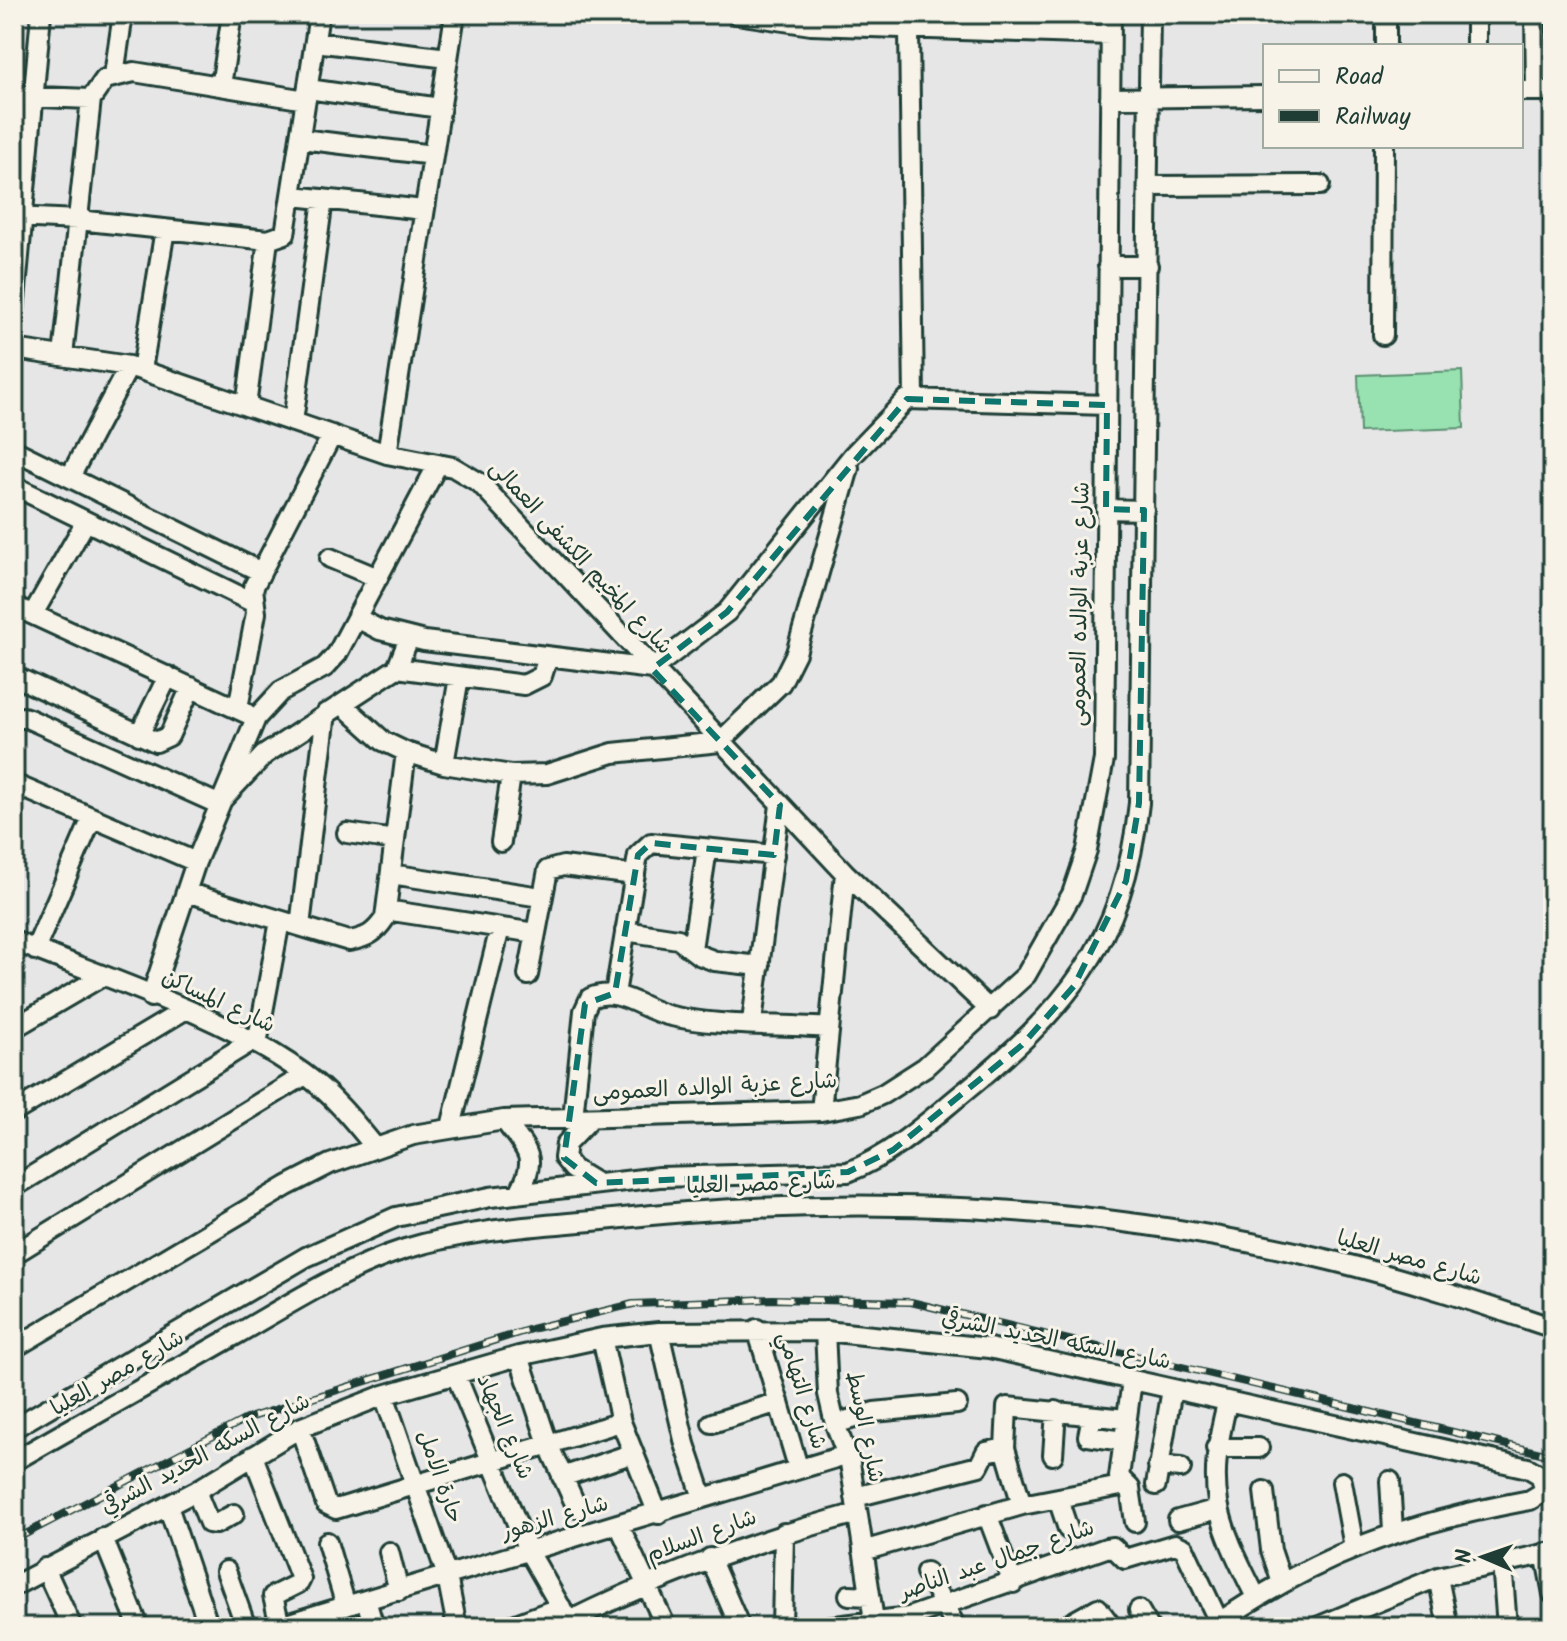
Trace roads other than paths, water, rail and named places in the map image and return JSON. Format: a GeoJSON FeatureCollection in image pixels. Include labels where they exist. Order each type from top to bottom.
{"type":"FeatureCollection","features":[{"type":"Feature","properties":{"kind":"street"},"geometry":{"type":"LineString","coordinates":[[14,311],[18,217],[41,14]]}},
{"type":"Feature","properties":{"kind":"street"},"geometry":{"type":"LineString","coordinates":[[114,75],[123,14]]}},
{"type":"Feature","properties":{"kind":"street"},"geometry":{"type":"LineString","coordinates":[[221,86],[232,14]]}},
{"type":"Feature","properties":{"kind":"street"},"geometry":{"type":"LineString","coordinates":[[18,217],[78,220],[268,240],[285,234],[319,14]]}},
{"type":"Feature","properties":{"kind":"street"},"geometry":{"type":"LineString","coordinates":[[387,454],[455,14]]}},
{"type":"Feature","properties":{"kind":"street"},"geometry":{"type":"LineString","coordinates":[[736,14],[909,31],[937,23],[1036,34],[1110,35]]}},
{"type":"Feature","properties":{"kind":"street"},"geometry":{"type":"LineString","coordinates":[[1036,14],[1036,34]]}},
{"type":"Feature","properties":{"kind":"street","name":"شارع عزبة الوالده العمومى"},"geometry":{"type":"LineString","coordinates":[[14,1348],[287,1186],[375,1147],[451,1127],[504,1120],[821,1111],[860,1104],[905,1082],[1026,975],[1072,894],[1087,850],[1104,759],[1111,14]]}},
{"type":"Feature","properties":{"kind":"street"},"geometry":{"type":"LineString","coordinates":[[848,1206],[848,1172],[893,1150],[1022,1045],[1074,986],[1101,942],[1126,881],[1135,842],[1140,760],[1150,14]]}},
{"type":"Feature","properties":{"kind":"street"},"geometry":{"type":"LineString","coordinates":[[1386,14],[1386,44]]}},
{"type":"Feature","properties":{"kind":"street"},"geometry":{"type":"LineString","coordinates":[[1476,14],[1476,44]]}},
{"type":"Feature","properties":{"kind":"street"},"geometry":{"type":"LineString","coordinates":[[1535,14],[1537,91]]}},
{"type":"Feature","properties":{"kind":"street"},"geometry":{"type":"LineString","coordinates":[[909,31],[914,398]]}},
{"type":"Feature","properties":{"kind":"street"},"geometry":{"type":"LineString","coordinates":[[315,42],[448,58]]}},
{"type":"Feature","properties":{"kind":"street"},"geometry":{"type":"LineString","coordinates":[[63,356],[91,99],[105,79],[134,72],[221,86],[440,108]]}},
{"type":"Feature","properties":{"kind":"street"},"geometry":{"type":"LineString","coordinates":[[14,96],[91,99]]}},
{"type":"Feature","properties":{"kind":"street"},"geometry":{"type":"LineString","coordinates":[[1110,98],[1263,96]]}},
{"type":"Feature","properties":{"kind":"street"},"geometry":{"type":"LineString","coordinates":[[301,139],[433,155]]}},
{"type":"Feature","properties":{"kind":"street"},"geometry":{"type":"LineString","coordinates":[[1383,335],[1384,148]]}},
{"type":"Feature","properties":{"kind":"street"},"geometry":{"type":"LineString","coordinates":[[1149,186],[1320,185]]}},
{"type":"Feature","properties":{"kind":"street"},"geometry":{"type":"LineString","coordinates":[[293,196],[424,210]]}},
{"type":"Feature","properties":{"kind":"street"},"geometry":{"type":"LineString","coordinates":[[293,422],[323,199]]}},
{"type":"Feature","properties":{"kind":"street"},"geometry":{"type":"LineString","coordinates":[[70,477],[135,368],[165,229]]}},
{"type":"Feature","properties":{"kind":"street"},"geometry":{"type":"LineString","coordinates":[[246,406],[268,240]]}},
{"type":"Feature","properties":{"kind":"street"},"geometry":{"type":"LineString","coordinates":[[1108,266],[1148,266]]}},
{"type":"Feature","properties":{"kind":"street","name":"شارع المخيم الكشفى العمالى"},"geometry":{"type":"LineString","coordinates":[[14,349],[135,368],[387,454],[438,464],[467,474],[480,483],[845,873],[990,1010]]}},
{"type":"Feature","properties":{"kind":"street"},"geometry":{"type":"LineString","coordinates":[[357,618],[409,638],[652,669],[727,612],[853,455],[896,408],[914,398],[1107,405]]}},
{"type":"Feature","properties":{"kind":"street"},"geometry":{"type":"LineString","coordinates":[[238,708],[256,613],[253,588],[332,435]]}},
{"type":"Feature","properties":{"kind":"street"},"geometry":{"type":"LineString","coordinates":[[14,450],[261,572]]}},
{"type":"Feature","properties":{"kind":"street"},"geometry":{"type":"LineString","coordinates":[[334,708],[383,741],[406,752],[444,764],[511,775],[547,774],[613,753],[720,742],[781,683],[796,653],[853,455]]}},
{"type":"Feature","properties":{"kind":"street"},"geometry":{"type":"LineString","coordinates":[[151,997],[196,862],[256,718],[281,691],[325,667],[337,654],[438,464]]}},
{"type":"Feature","properties":{"kind":"street"},"geometry":{"type":"LineString","coordinates":[[14,486],[254,603]]}},
{"type":"Feature","properties":{"kind":"street"},"geometry":{"type":"LineString","coordinates":[[1106,509],[1144,510]]}},
{"type":"Feature","properties":{"kind":"street"},"geometry":{"type":"LineString","coordinates":[[33,614],[86,521]]}},
{"type":"Feature","properties":{"kind":"street"},"geometry":{"type":"LineString","coordinates":[[330,558],[378,578]]}},
{"type":"Feature","properties":{"kind":"street"},"geometry":{"type":"LineString","coordinates":[[14,606],[256,718]]}},
{"type":"Feature","properties":{"kind":"street"},"geometry":{"type":"LineString","coordinates":[[218,804],[264,755],[397,668],[409,638]]}},
{"type":"Feature","properties":{"kind":"street"},"geometry":{"type":"LineString","coordinates":[[397,668],[524,685],[542,676],[548,657]]}},
{"type":"Feature","properties":{"kind":"street"},"geometry":{"type":"LineString","coordinates":[[14,676],[146,738],[161,742],[169,736],[191,687]]}},
{"type":"Feature","properties":{"kind":"street"},"geometry":{"type":"LineString","coordinates":[[138,768],[168,676]]}},
{"type":"Feature","properties":{"kind":"street"},"geometry":{"type":"LineString","coordinates":[[444,764],[459,677]]}},
{"type":"Feature","properties":{"kind":"street"},"geometry":{"type":"LineString","coordinates":[[300,926],[334,708]]}},
{"type":"Feature","properties":{"kind":"street"},"geometry":{"type":"LineString","coordinates":[[14,720],[29,719],[218,804]]}},
{"type":"Feature","properties":{"kind":"street"},"geometry":{"type":"LineString","coordinates":[[186,892],[349,941],[364,938],[377,930],[386,910],[406,752]]}},
{"type":"Feature","properties":{"kind":"street"},"geometry":{"type":"LineString","coordinates":[[1104,759],[1140,760]]}},
{"type":"Feature","properties":{"kind":"street"},"geometry":{"type":"LineString","coordinates":[[501,842],[511,775]]}},
{"type":"Feature","properties":{"kind":"street"},"geometry":{"type":"LineString","coordinates":[[14,784],[196,862]]}},
{"type":"Feature","properties":{"kind":"street"},"geometry":{"type":"LineString","coordinates":[[752,1022],[780,805]]}},
{"type":"Feature","properties":{"kind":"street"},"geometry":{"type":"LineString","coordinates":[[21,946],[92,818]]}},
{"type":"Feature","properties":{"kind":"street"},"geometry":{"type":"LineString","coordinates":[[347,833],[395,840]]}},
{"type":"Feature","properties":{"kind":"street"},"geometry":{"type":"LineString","coordinates":[[615,994],[638,855],[651,843],[774,855]]}},
{"type":"Feature","properties":{"kind":"street"},"geometry":{"type":"LineString","coordinates":[[692,949],[707,849]]}},
{"type":"Feature","properties":{"kind":"street"},"geometry":{"type":"LineString","coordinates":[[528,975],[544,877],[554,867],[635,875]]}},
{"type":"Feature","properties":{"kind":"street"},"geometry":{"type":"LineString","coordinates":[[821,1111],[845,873]]}},
{"type":"Feature","properties":{"kind":"street"},"geometry":{"type":"LineString","coordinates":[[391,874],[541,897]]}},
{"type":"Feature","properties":{"kind":"street"},"geometry":{"type":"LineString","coordinates":[[386,910],[535,933]]}},
{"type":"Feature","properties":{"kind":"street"},"geometry":{"type":"LineString","coordinates":[[14,1187],[254,1042],[280,921]]}},
{"type":"Feature","properties":{"kind":"street"},"geometry":{"type":"LineString","coordinates":[[451,1127],[500,928]]}},
{"type":"Feature","properties":{"kind":"street"},"geometry":{"type":"LineString","coordinates":[[625,931],[670,936],[715,961],[760,966]]}},
{"type":"Feature","properties":{"kind":"street","name":"شارع المساكن"},"geometry":{"type":"LineString","coordinates":[[21,946],[254,1042],[305,1075],[342,1106],[375,1147]]}},
{"type":"Feature","properties":{"kind":"street"},"geometry":{"type":"LineString","coordinates":[[14,1028],[101,977]]}},
{"type":"Feature","properties":{"kind":"street"},"geometry":{"type":"LineString","coordinates":[[596,1183],[573,1169],[564,1158],[566,1144],[582,1118],[585,1004],[596,995],[615,994],[676,1017],[829,1028]]}},
{"type":"Feature","properties":{"kind":"street"},"geometry":{"type":"LineString","coordinates":[[14,1112],[183,1011]]}},
{"type":"Feature","properties":{"kind":"street"},"geometry":{"type":"LineString","coordinates":[[14,1254],[305,1075]]}},
{"type":"Feature","properties":{"kind":"street"},"geometry":{"type":"LineString","coordinates":[[504,1120],[531,1159],[530,1171],[519,1193]]}},
{"type":"Feature","properties":{"kind":"street","name":"شارع مصر العليا"},"geometry":{"type":"LineString","coordinates":[[14,1428],[306,1257],[396,1217],[443,1204],[596,1183],[722,1173],[848,1172]]}},
{"type":"Feature","properties":{"kind":"street","name":"شارع مصر العليا"},"geometry":{"type":"LineString","coordinates":[[14,1461],[320,1287],[406,1249],[481,1233],[700,1209],[848,1206],[1038,1213],[1215,1236],[1385,1274],[1553,1328]]}},
{"type":"Feature","properties":{"kind":"street"},"geometry":{"type":"LineString","coordinates":[[396,1217],[406,1249]]}},
{"type":"Feature","properties":{"kind":"street","name":"شارع السكه الحديد الشرقي"},"geometry":{"type":"LineString","coordinates":[[14,1586],[196,1491],[300,1428],[384,1395],[519,1356],[602,1338],[659,1332],[757,1329],[825,1331],[989,1348],[1528,1468],[1540,1475],[1549,1491]]}},
{"type":"Feature","properties":{"kind":"street","name":"شارع التهامي"},"geometry":{"type":"LineString","coordinates":[[757,1329],[798,1467]]}},
{"type":"Feature","properties":{"kind":"street","name":"شارع الوسط"},"geometry":{"type":"LineString","coordinates":[[825,1331],[828,1394],[846,1455],[875,1625]]}},
{"type":"Feature","properties":{"kind":"street"},"geometry":{"type":"LineString","coordinates":[[659,1332],[685,1444],[703,1498]]}},
{"type":"Feature","properties":{"kind":"street"},"geometry":{"type":"LineString","coordinates":[[602,1338],[631,1454],[658,1514]]}},
{"type":"Feature","properties":{"kind":"street"},"geometry":{"type":"LineString","coordinates":[[519,1356],[548,1444],[577,1508]]}},
{"type":"Feature","properties":{"kind":"street","name":"شارع الجهاد"},"geometry":{"type":"LineString","coordinates":[[456,1375],[528,1550],[567,1618]]}},
{"type":"Feature","properties":{"kind":"street"},"geometry":{"type":"LineString","coordinates":[[1132,1380],[1119,1477],[1130,1488],[1135,1522]]}},
{"type":"Feature","properties":{"kind":"street"},"geometry":{"type":"LineString","coordinates":[[1156,1485],[1172,1389]]}},
{"type":"Feature","properties":{"kind":"street","name":"حارة الامل"},"geometry":{"type":"LineString","coordinates":[[384,1395],[447,1576],[457,1627]]}},
{"type":"Feature","properties":{"kind":"street"},"geometry":{"type":"LineString","coordinates":[[712,1423],[779,1402]]}},
{"type":"Feature","properties":{"kind":"street"},"geometry":{"type":"LineString","coordinates":[[1227,1403],[1216,1448],[1218,1509],[1227,1540],[1256,1597]]}},
{"type":"Feature","properties":{"kind":"street"},"geometry":{"type":"LineString","coordinates":[[835,1424],[874,1412],[957,1404]]}},
{"type":"Feature","properties":{"kind":"street"},"geometry":{"type":"LineString","coordinates":[[1022,1505],[1005,1448],[1009,1405],[1126,1419]]}},
{"type":"Feature","properties":{"kind":"street"},"geometry":{"type":"LineString","coordinates":[[1053,1455],[1056,1411]]}},
{"type":"Feature","properties":{"kind":"street"},"geometry":{"type":"LineString","coordinates":[[1092,1416],[1088,1436],[1123,1441]]}},
{"type":"Feature","properties":{"kind":"street"},"geometry":{"type":"LineString","coordinates":[[300,1428],[329,1507],[336,1509],[389,1482],[416,1482],[621,1422]]}},
{"type":"Feature","properties":{"kind":"street","name":"شارع السلام"},"geometry":{"type":"LineString","coordinates":[[508,1627],[567,1618],[710,1558],[856,1505],[979,1466],[986,1452],[1005,1448]]}},
{"type":"Feature","properties":{"kind":"street"},"geometry":{"type":"LineString","coordinates":[[1216,1448],[1259,1448]]}},
{"type":"Feature","properties":{"kind":"street"},"geometry":{"type":"LineString","coordinates":[[562,1477],[631,1454]]}},
{"type":"Feature","properties":{"kind":"street","name":"شارع الزهور"},"geometry":{"type":"LineString","coordinates":[[278,1626],[303,1624],[346,1606],[846,1455]]}},
{"type":"Feature","properties":{"kind":"street"},"geometry":{"type":"LineString","coordinates":[[253,1456],[301,1579],[273,1596],[278,1626]]}},
{"type":"Feature","properties":{"kind":"street"},"geometry":{"type":"LineString","coordinates":[[1158,1466],[1181,1468]]}},
{"type":"Feature","properties":{"kind":"street"},"geometry":{"type":"LineString","coordinates":[[1390,1481],[1393,1531]]}},
{"type":"Feature","properties":{"kind":"street"},"geometry":{"type":"LineString","coordinates":[[1342,1482],[1354,1547]]}},
{"type":"Feature","properties":{"kind":"street"},"geometry":{"type":"LineString","coordinates":[[863,1551],[1022,1505],[1126,1485]]}},
{"type":"Feature","properties":{"kind":"street"},"geometry":{"type":"LineString","coordinates":[[196,1491],[209,1523],[216,1524],[234,1514]]}},
{"type":"Feature","properties":{"kind":"street"},"geometry":{"type":"LineString","coordinates":[[1264,1491],[1271,1550],[1282,1583]]}},
{"type":"Feature","properties":{"kind":"street"},"geometry":{"type":"LineString","coordinates":[[1215,1624],[1282,1583],[1393,1531],[1442,1517],[1530,1500],[1549,1491]]}},
{"type":"Feature","properties":{"kind":"street"},"geometry":{"type":"LineString","coordinates":[[1058,1499],[1068,1529]]}},
{"type":"Feature","properties":{"kind":"street"},"geometry":{"type":"LineString","coordinates":[[168,1506],[209,1627]]}},
{"type":"Feature","properties":{"kind":"street"},"geometry":{"type":"LineString","coordinates":[[1178,1520],[1218,1509]]}},
{"type":"Feature","properties":{"kind":"street"},"geometry":{"type":"LineString","coordinates":[[987,1514],[1013,1583]]}},
{"type":"Feature","properties":{"kind":"street"},"geometry":{"type":"LineString","coordinates":[[619,1525],[666,1627]]}},
{"type":"Feature","properties":{"kind":"street"},"geometry":{"type":"LineString","coordinates":[[782,1627],[784,1533]]}},
{"type":"Feature","properties":{"kind":"street"},"geometry":{"type":"LineString","coordinates":[[103,1538],[139,1627]]}},
{"type":"Feature","properties":{"kind":"street"},"geometry":{"type":"LineString","coordinates":[[327,1542],[346,1606]]}},
{"type":"Feature","properties":{"kind":"street","name":"شارع جمال عبد الناصر"},"geometry":{"type":"LineString","coordinates":[[827,1627],[875,1625],[943,1606],[1110,1547],[1128,1559],[1175,1544],[1182,1546],[1215,1624]]}},
{"type":"Feature","properties":{"kind":"street"},"geometry":{"type":"LineString","coordinates":[[389,1552],[399,1591]]}},
{"type":"Feature","properties":{"kind":"street"},"geometry":{"type":"LineString","coordinates":[[1321,1626],[1438,1577],[1549,1552],[1553,1594]]}},
{"type":"Feature","properties":{"kind":"street"},"geometry":{"type":"LineString","coordinates":[[710,1558],[740,1627]]}},
{"type":"Feature","properties":{"kind":"street"},"geometry":{"type":"LineString","coordinates":[[1502,1562],[1507,1627]]}},
{"type":"Feature","properties":{"kind":"street"},"geometry":{"type":"LineString","coordinates":[[45,1568],[67,1625]]}},
{"type":"Feature","properties":{"kind":"street"},"geometry":{"type":"LineString","coordinates":[[226,1571],[246,1627]]}},
{"type":"Feature","properties":{"kind":"street"},"geometry":{"type":"LineString","coordinates":[[926,1572],[956,1627]]}},
{"type":"Feature","properties":{"kind":"street"},"geometry":{"type":"LineString","coordinates":[[1438,1577],[1448,1627]]}},
{"type":"Feature","properties":{"kind":"street"},"geometry":{"type":"LineString","coordinates":[[621,1595],[629,1613]]}},
{"type":"Feature","properties":{"kind":"street"},"geometry":{"type":"LineString","coordinates":[[849,1595],[870,1596]]}},
{"type":"Feature","properties":{"kind":"street"},"geometry":{"type":"LineString","coordinates":[[366,1600],[374,1627]]}},
{"type":"Feature","properties":{"kind":"street"},"geometry":{"type":"LineString","coordinates":[[1064,1627],[1098,1608],[1112,1627]]}},
{"type":"Feature","properties":{"kind":"street"},"geometry":{"type":"LineString","coordinates":[[1139,1610],[1149,1627]]}},
{"type":"Feature","properties":{"kind":"railway"},"geometry":{"type":"LineString","coordinates":[[14,1540],[246,1419],[531,1329],[633,1304],[772,1299],[911,1302],[1553,1456]]}}]}
